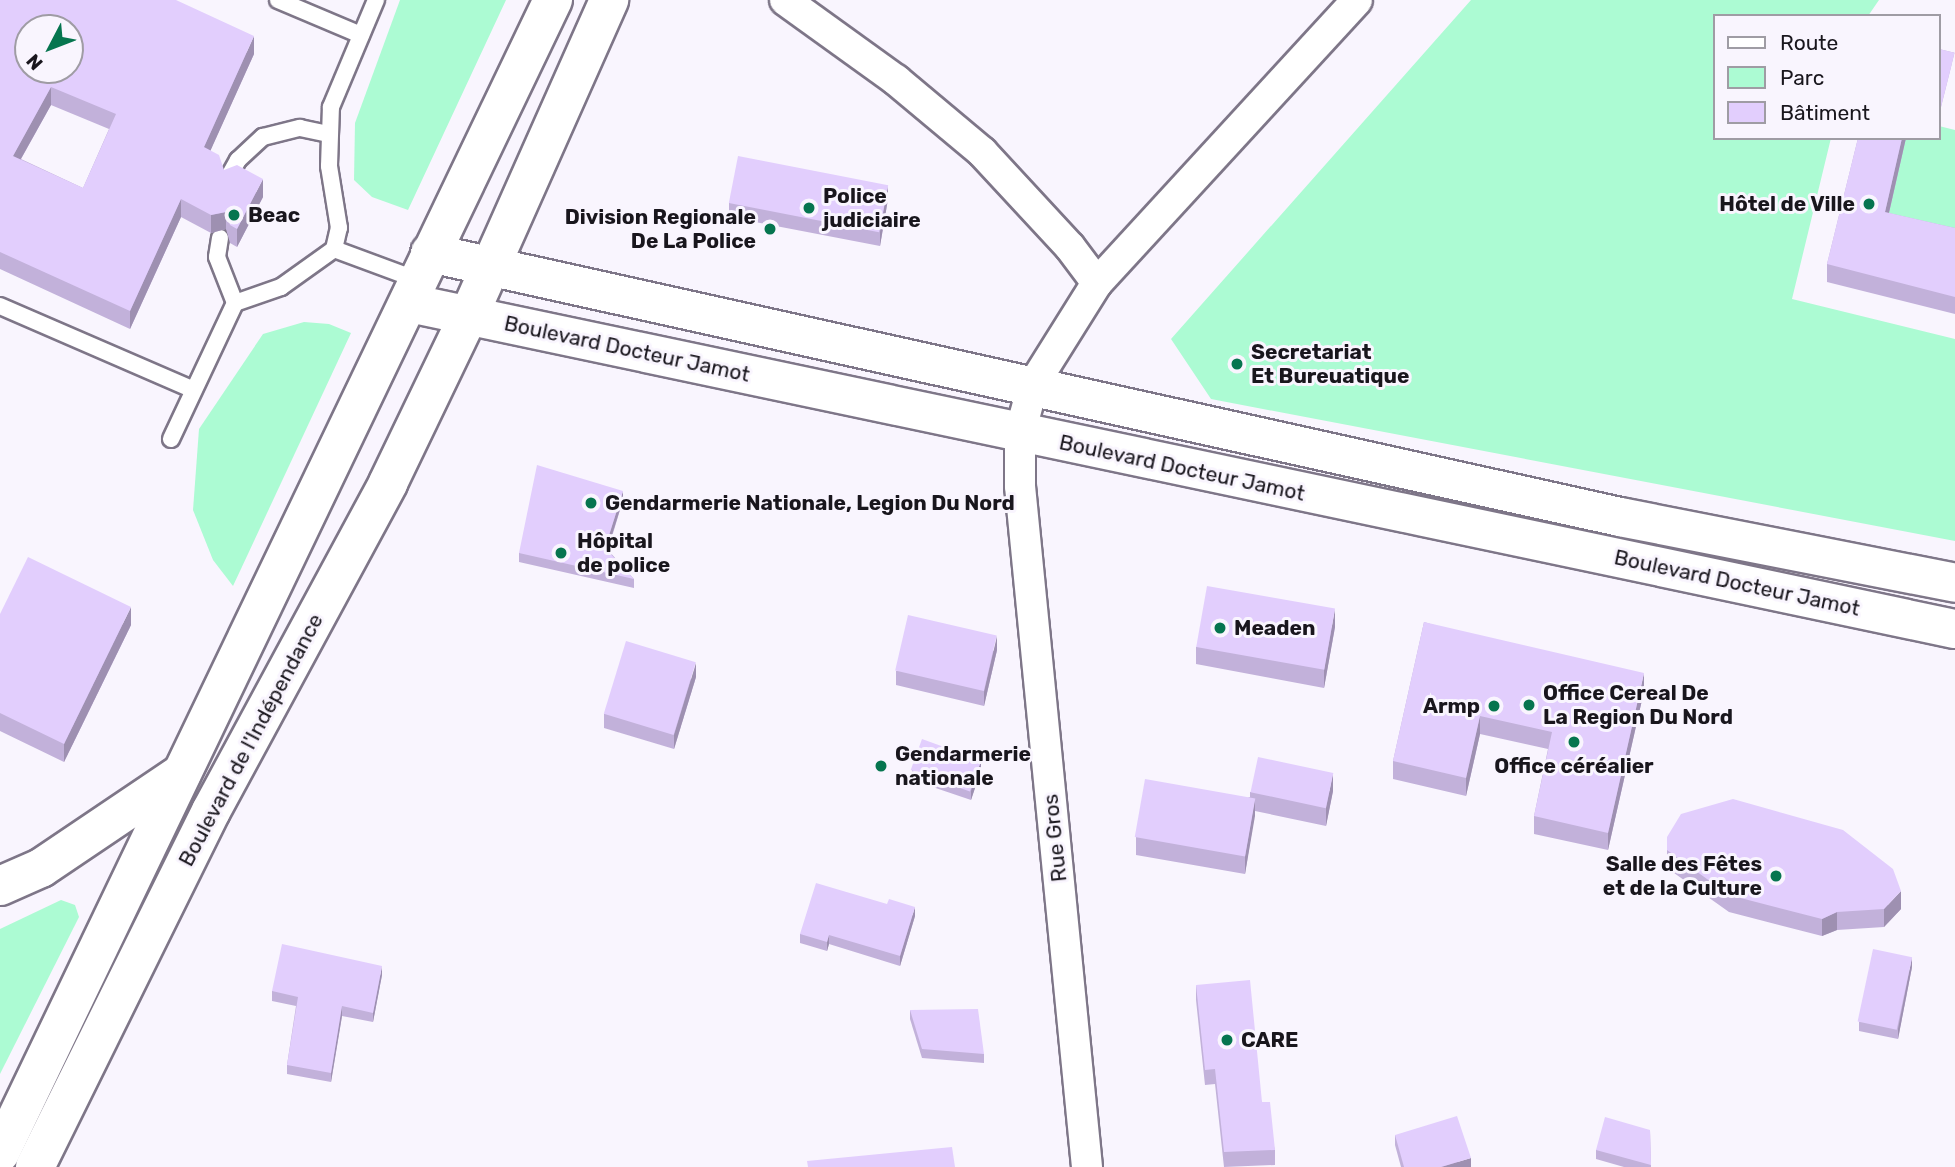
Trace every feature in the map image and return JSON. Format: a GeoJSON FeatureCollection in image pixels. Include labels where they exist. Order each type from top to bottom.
{"type":"FeatureCollection","features":[{"type":"Feature","properties":{"kind":"main road","name":"Boulevard de l'Indépendance"},"geometry":{"type":"LineString","coordinates":[[0,1153],[553,0]]}},
{"type":"Feature","properties":{"kind":"main road","name":"Boulevard de l'Indépendance"},"geometry":{"type":"LineString","coordinates":[[35,1167],[211,811],[283,681],[469,315],[609,0]]}},
{"type":"Feature","properties":{"kind":"main road","name":"Boulevard Docteur Jamot"},"geometry":{"type":"LineString","coordinates":[[419,279],[489,267],[1033,385],[1620,517],[1955,583]]}},
{"type":"Feature","properties":{"kind":"main road","name":"Boulevard Docteur Jamot"},"geometry":{"type":"LineString","coordinates":[[419,279],[469,315],[1955,629]]}},
{"type":"Feature","properties":{"kind":"main road"},"geometry":{"type":"LineString","coordinates":[[0,886],[41,868],[182,774],[283,681]]}},
{"type":"Feature","properties":{"kind":"street"},"geometry":{"type":"LineString","coordinates":[[785,0],[896,80],[982,152],[1070,247],[1097,284]]}},
{"type":"Feature","properties":{"kind":"street","name":"Rue Gros"},"geometry":{"type":"LineString","coordinates":[[1087,1167],[1020,486],[1020,433],[1033,385],[1097,284],[1357,0]]}},
{"type":"Feature","properties":{"kind":"lane"},"geometry":{"type":"LineString","coordinates":[[278,0],[361,35]]}},
{"type":"Feature","properties":{"kind":"lane"},"geometry":{"type":"LineString","coordinates":[[171,439],[235,303],[281,287],[334,249],[339,228],[328,134],[331,107],[376,0]]}},
{"type":"Feature","properties":{"kind":"lane"},"geometry":{"type":"LineString","coordinates":[[228,178],[238,160],[263,138],[300,128],[328,134]]}},
{"type":"Feature","properties":{"kind":"lane"},"geometry":{"type":"LineString","coordinates":[[220,238],[217,257],[235,303]]}},
{"type":"Feature","properties":{"kind":"lane"},"geometry":{"type":"LineString","coordinates":[[334,249],[419,279]]}},
{"type":"Feature","properties":{"kind":"lane"},"geometry":{"type":"LineString","coordinates":[[0,306],[194,390]]}},
{"type":"Feature","properties":{"kind":"green space"},"geometry":{"type":"Polygon","coordinates":[[[400,0],[506,0],[408,210],[372,197],[354,180],[355,123],[400,0]]]}},
{"type":"Feature","properties":{"kind":"green space"},"geometry":{"type":"Polygon","coordinates":[[[1471,0],[1879,0],[1869,14],[1714,14],[1714,140],[1831,140],[1792,299],[1955,339],[1955,541],[1211,399],[1171,339],[1471,0]]]}},
{"type":"Feature","properties":{"kind":"green space"},"geometry":{"type":"Polygon","coordinates":[[[1941,126],[1955,130],[1955,246],[1885,230],[1905,140],[1941,140],[1941,126]]]}},
{"type":"Feature","properties":{"kind":"green space"},"geometry":{"type":"Polygon","coordinates":[[[304,322],[329,324],[351,333],[233,586],[213,560],[193,510],[199,429],[263,334],[304,322]]]}},
{"type":"Feature","properties":{"kind":"green space"},"geometry":{"type":"Polygon","coordinates":[[[61,900],[75,905],[79,917],[0,1074],[0,929],[61,900]]]}},
{"type":"Feature","properties":{"kind":"building"},"geometry":{"type":"Polygon","coordinates":[[[0,0],[176,0],[254,36],[204,147],[219,155],[224,170],[237,165],[263,179],[237,229],[230,225],[226,212],[211,215],[181,199],[130,311],[0,252],[0,0]],[[51,87],[13,156],[83,188],[116,114],[51,87]]]}},
{"type":"Feature","properties":{"kind":"building"},"geometry":{"type":"Polygon","coordinates":[[[1941,49],[1955,53],[1941,107],[1941,49]]]}},
{"type":"Feature","properties":{"kind":"building","name":"Hôtel de Ville"},"geometry":{"type":"Polygon","coordinates":[[[1858,140],[1902,140],[1885,212],[1955,228],[1955,297],[1827,264],[1858,140]]]}},
{"type":"Feature","properties":{"kind":"building","name":"Police judiciaire"},"geometry":{"type":"Polygon","coordinates":[[[738,156],[888,185],[879,232],[729,203],[738,156]]]}},
{"type":"Feature","properties":{"kind":"building"},"geometry":{"type":"Polygon","coordinates":[[[537,465],[623,491],[605,548],[634,579],[519,553],[537,465]]]}},
{"type":"Feature","properties":{"kind":"building"},"geometry":{"type":"Polygon","coordinates":[[[28,557],[131,607],[64,744],[0,713],[0,614],[28,557]]]}},
{"type":"Feature","properties":{"kind":"building"},"geometry":{"type":"Polygon","coordinates":[[[1207,586],[1335,609],[1324,670],[1196,647],[1207,586]]]}},
{"type":"Feature","properties":{"kind":"building"},"geometry":{"type":"Polygon","coordinates":[[[908,615],[997,635],[984,691],[895,671],[908,615]]]}},
{"type":"Feature","properties":{"kind":"building","name":"Office céréalier"},"geometry":{"type":"Polygon","coordinates":[[[1424,622],[1644,673],[1608,833],[1534,816],[1552,732],[1480,716],[1466,778],[1393,761],[1424,622]]]}},
{"type":"Feature","properties":{"kind":"building"},"geometry":{"type":"Polygon","coordinates":[[[626,641],[696,662],[674,735],[604,714],[626,641]]]}},
{"type":"Feature","properties":{"kind":"building"},"geometry":{"type":"Polygon","coordinates":[[[922,739],[981,761],[970,792],[911,770],[922,739]]]}},
{"type":"Feature","properties":{"kind":"building"},"geometry":{"type":"Polygon","coordinates":[[[1258,757],[1333,773],[1326,808],[1251,792],[1258,757]]]}},
{"type":"Feature","properties":{"kind":"building"},"geometry":{"type":"Polygon","coordinates":[[[1145,779],[1255,798],[1245,857],[1135,837],[1145,779]]]}},
{"type":"Feature","properties":{"kind":"building","name":"Salle des Fêtes et de la Culture"},"geometry":{"type":"Polygon","coordinates":[[[1733,799],[1843,830],[1893,869],[1901,891],[1884,909],[1837,912],[1822,919],[1729,895],[1667,850],[1667,837],[1681,814],[1733,799]]]}},
{"type":"Feature","properties":{"kind":"building"},"geometry":{"type":"Polygon","coordinates":[[[816,883],[887,904],[889,899],[915,907],[900,956],[829,935],[827,942],[800,934],[816,883]]]}},
{"type":"Feature","properties":{"kind":"building"},"geometry":{"type":"Polygon","coordinates":[[[282,944],[382,966],[373,1013],[342,1006],[331,1073],[287,1065],[298,997],[272,991],[282,944]]]}},
{"type":"Feature","properties":{"kind":"building"},"geometry":{"type":"Polygon","coordinates":[[[1873,949],[1912,957],[1897,1030],[1858,1021],[1873,949]]]}},
{"type":"Feature","properties":{"kind":"building"},"geometry":{"type":"Polygon","coordinates":[[[1250,980],[1262,1102],[1270,1102],[1275,1150],[1224,1152],[1215,1069],[1205,1070],[1196,985],[1250,980]]]}},
{"type":"Feature","properties":{"kind":"building"},"geometry":{"type":"Polygon","coordinates":[[[978,1009],[984,1054],[922,1049],[910,1010],[978,1009]]]}},
{"type":"Feature","properties":{"kind":"building"},"geometry":{"type":"Polygon","coordinates":[[[1457,1116],[1471,1158],[1441,1167],[1404,1167],[1395,1135],[1457,1116]]]}},
{"type":"Feature","properties":{"kind":"building"},"geometry":{"type":"Polygon","coordinates":[[[1605,1117],[1650,1130],[1651,1165],[1596,1150],[1605,1117]]]}},
{"type":"Feature","properties":{"kind":"building"},"geometry":{"type":"Polygon","coordinates":[[[952,1147],[955,1167],[808,1167],[807,1161],[952,1147]]]}},
{"type":"Feature","properties":{"kind":"place","name":"Hôtel de Ville"},"geometry":{"type":"Point","coordinates":[1869,204]}},
{"type":"Feature","properties":{"kind":"place","name":"Police judiciaire"},"geometry":{"type":"Point","coordinates":[809,208]}},
{"type":"Feature","properties":{"kind":"place","name":"Beac"},"geometry":{"type":"Point","coordinates":[234,215]}},
{"type":"Feature","properties":{"kind":"place","name":"Division Regionale De La Police"},"geometry":{"type":"Point","coordinates":[770,229]}},
{"type":"Feature","properties":{"kind":"place","name":"Secretariat Et Bureuatique"},"geometry":{"type":"Point","coordinates":[1237,364]}},
{"type":"Feature","properties":{"kind":"place","name":"Gendarmerie Nationale, Legion Du Nord"},"geometry":{"type":"Point","coordinates":[591,503]}},
{"type":"Feature","properties":{"kind":"place","name":"Hôpital de police"},"geometry":{"type":"Point","coordinates":[561,553]}},
{"type":"Feature","properties":{"kind":"place","name":"Meaden"},"geometry":{"type":"Point","coordinates":[1220,628]}},
{"type":"Feature","properties":{"kind":"place","name":"Office Cereal De La Region Du Nord"},"geometry":{"type":"Point","coordinates":[1529,705]}},
{"type":"Feature","properties":{"kind":"place","name":"Armp"},"geometry":{"type":"Point","coordinates":[1494,706]}},
{"type":"Feature","properties":{"kind":"place","name":"Office céréalier"},"geometry":{"type":"Point","coordinates":[1574,742]}},
{"type":"Feature","properties":{"kind":"place","name":"Gendarmerie nationale"},"geometry":{"type":"Point","coordinates":[881,766]}},
{"type":"Feature","properties":{"kind":"place","name":"Salle des Fêtes et de la Culture"},"geometry":{"type":"Point","coordinates":[1776,876]}},
{"type":"Feature","properties":{"kind":"place","name":"CARE"},"geometry":{"type":"Point","coordinates":[1227,1040]}}]}
